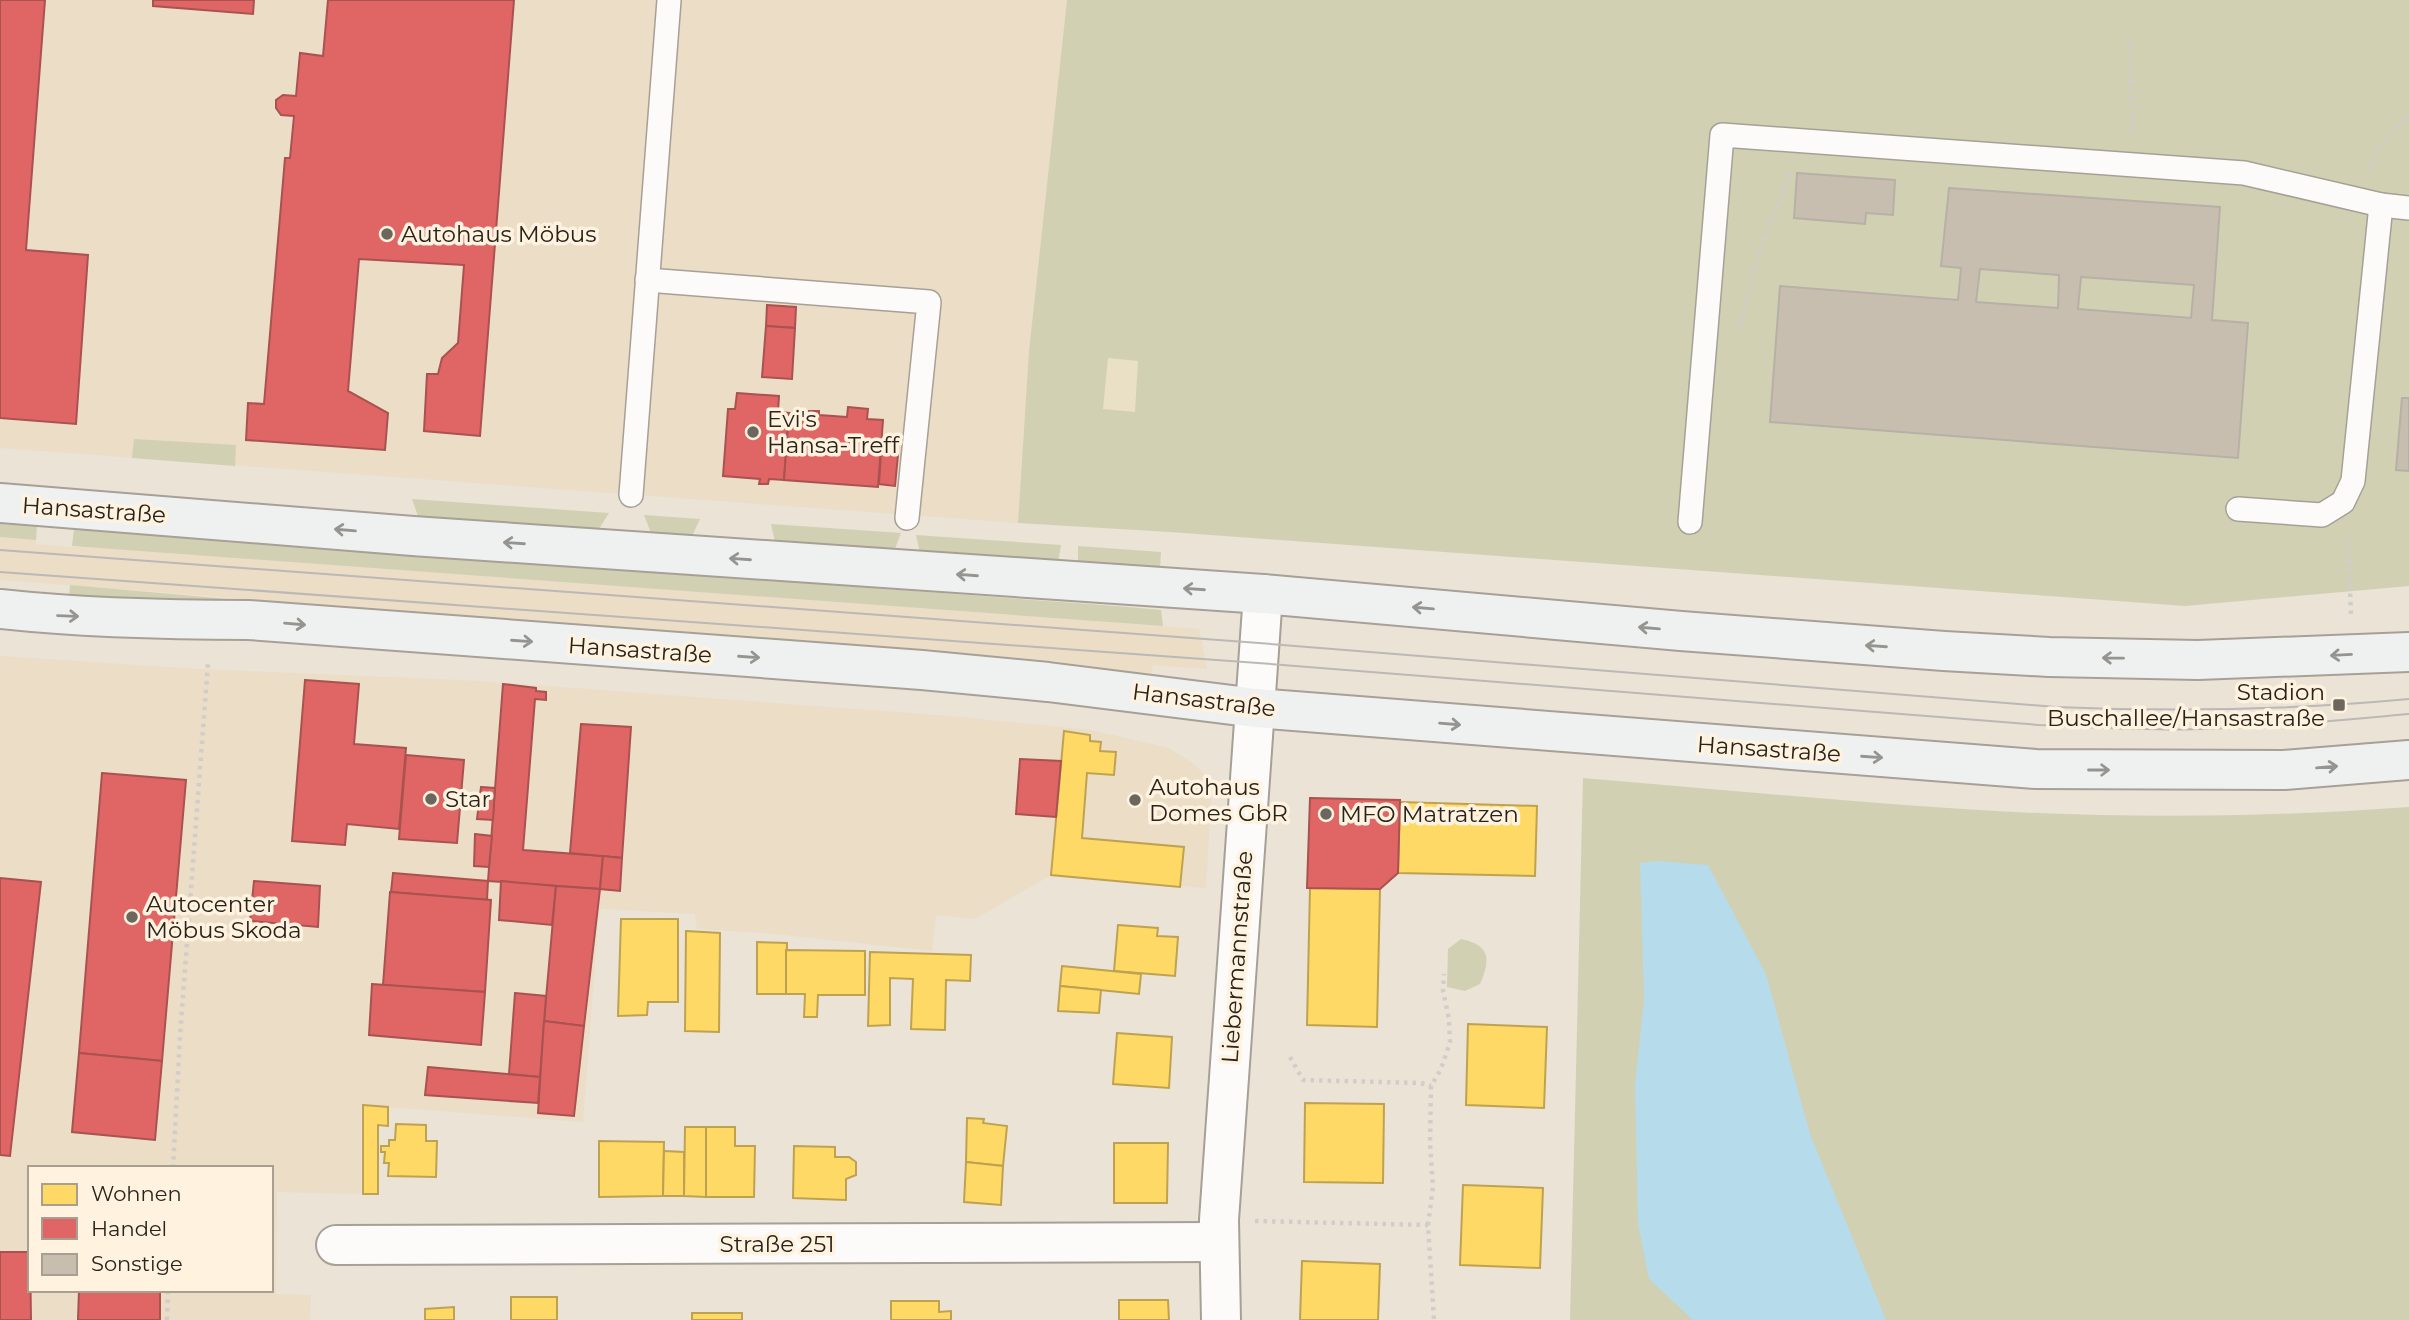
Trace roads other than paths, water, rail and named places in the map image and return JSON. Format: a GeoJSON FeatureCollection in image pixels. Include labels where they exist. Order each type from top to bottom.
{"type":"FeatureCollection","features":[{"type":"Feature","properties":{"kind":"main road","name":"Hansastraße"},"geometry":{"type":"LineString","coordinates":[[0,503],[413,536],[1262,594],[1667,630],[2049,657],[2211,660],[2409,652]]}},
{"type":"Feature","properties":{"kind":"main road","name":"Hansastraße"},"geometry":{"type":"LineString","coordinates":[[0,609],[57,615],[168,620],[249,620],[922,670],[1059,683],[1256,708],[2036,769],[2284,770],[2409,760]]}},
{"type":"Feature","properties":{"kind":"street","name":"Liebermannstraße"},"geometry":{"type":"LineString","coordinates":[[1221,1320],[1219,1231],[1262,594]]}},
{"type":"Feature","properties":{"kind":"street","name":"Straße 251"},"geometry":{"type":"LineString","coordinates":[[336,1245],[1219,1231]]}},
{"type":"Feature","properties":{"kind":"lane"},"geometry":{"type":"LineString","coordinates":[[631,495],[669,0]]}},
{"type":"Feature","properties":{"kind":"lane"},"geometry":{"type":"LineString","coordinates":[[1690,522],[1722,135],[2244,173],[2372,203],[2409,208]]}},
{"type":"Feature","properties":{"kind":"lane"},"geometry":{"type":"LineString","coordinates":[[2238,509],[2322,515],[2343,502],[2353,481],[2372,203]]}},
{"type":"Feature","properties":{"kind":"lane"},"geometry":{"type":"LineString","coordinates":[[647,280],[929,302],[907,518]]}},
{"type":"Feature","properties":{"kind":"water"},"geometry":{"type":"Polygon","coordinates":[[[1658,861],[1708,865],[1766,974],[1810,1134],[1886,1320],[1693,1320],[1649,1279],[1638,1223],[1635,1085],[1644,999],[1640,863],[1658,861]]]}},
{"type":"Feature","properties":{"kind":"tram line"},"geometry":{"type":"LineString","coordinates":[[0,550],[1259,643],[2056,707],[2232,709],[2409,699]]}},
{"type":"Feature","properties":{"kind":"tram line"},"geometry":{"type":"LineString","coordinates":[[0,572],[1258,663],[2039,725],[2205,729],[2409,714]]}},
{"type":"Feature","properties":{"kind":"place","name":"Autohaus Möbus"},"geometry":{"type":"Point","coordinates":[387,234]}},
{"type":"Feature","properties":{"kind":"place","name":"Evi's Hansa-Treff"},"geometry":{"type":"Point","coordinates":[753,432]}},
{"type":"Feature","properties":{"kind":"place","name":"Stadion Buschallee/Hansastraße"},"geometry":{"type":"Point","coordinates":[2339,705]}},
{"type":"Feature","properties":{"kind":"place","name":"Star"},"geometry":{"type":"Point","coordinates":[431,799]}},
{"type":"Feature","properties":{"kind":"place","name":"Autohaus Domes GbR"},"geometry":{"type":"Point","coordinates":[1135,800]}},
{"type":"Feature","properties":{"kind":"place","name":"MFO Matratzen"},"geometry":{"type":"Point","coordinates":[1326,814]}},
{"type":"Feature","properties":{"kind":"place","name":"Autocenter Möbus Skoda"},"geometry":{"type":"Point","coordinates":[132,917]}}]}
